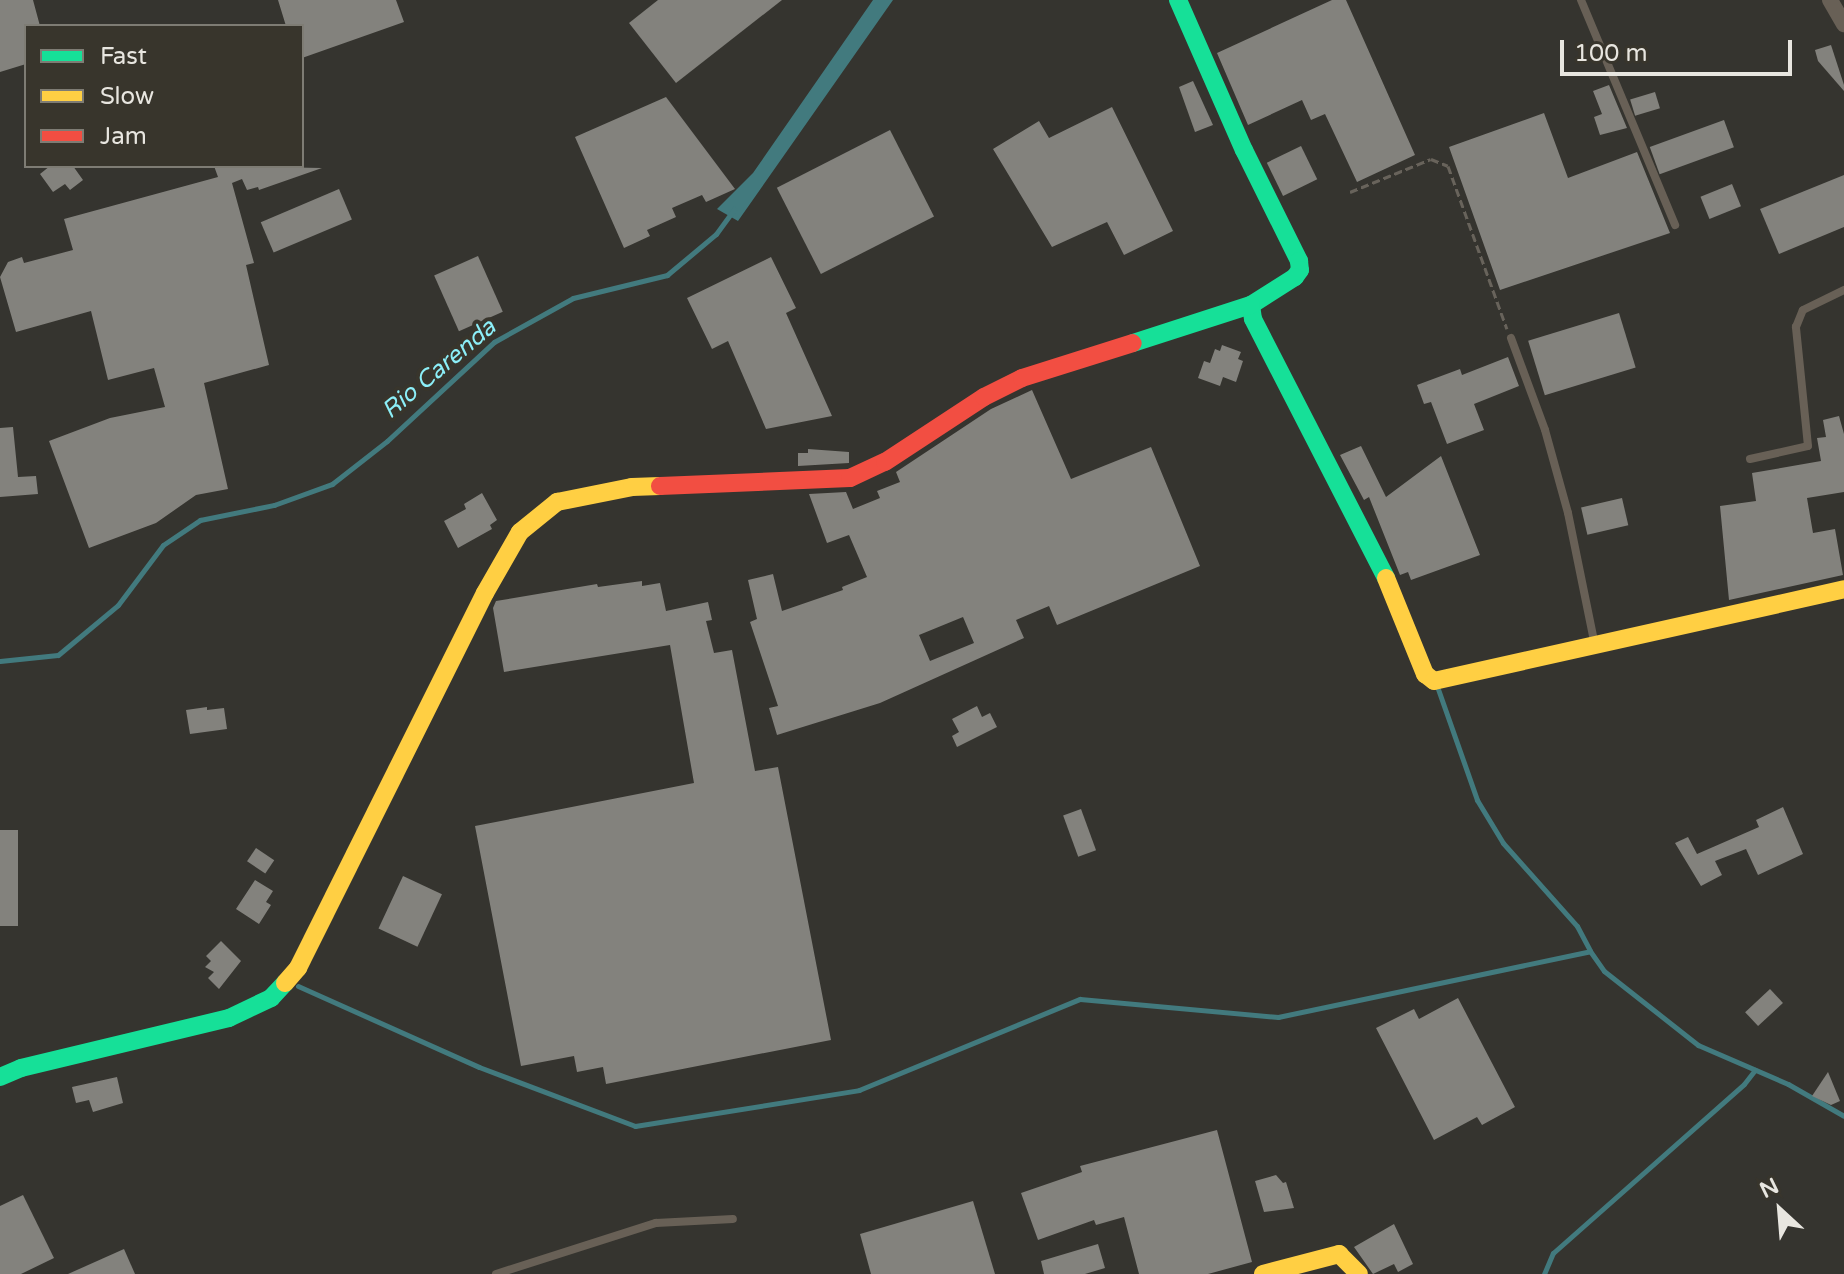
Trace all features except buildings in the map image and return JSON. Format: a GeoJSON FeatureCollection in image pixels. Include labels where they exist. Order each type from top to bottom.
{"type":"FeatureCollection","features":[{"type":"Feature","properties":{"kind":"street"},"geometry":{"type":"LineString","coordinates":[[0,1077],[21,1068],[229,1018],[271,998],[298,968],[485,593],[520,532],[545,509],[557,502],[632,487],[850,478],[885,462],[984,397],[1022,378],[1251,305],[1295,277],[1299,261],[1244,150],[1178,0]]}},
{"type":"Feature","properties":{"kind":"street"},"geometry":{"type":"LineString","coordinates":[[1830,0],[1844,24]]}},
{"type":"Feature","properties":{"kind":"street"},"geometry":{"type":"LineString","coordinates":[[1251,305],[1253,319],[1276,369],[1375,552],[1425,674],[1434,681],[1844,589]]}},
{"type":"Feature","properties":{"kind":"street"},"geometry":{"type":"LineString","coordinates":[[1263,1274],[1339,1254],[1359,1274]]}},
{"type":"Feature","properties":{"kind":"lane"},"geometry":{"type":"LineString","coordinates":[[1581,0],[1675,225]]}},
{"type":"Feature","properties":{"kind":"lane"},"geometry":{"type":"LineString","coordinates":[[1750,459],[1808,446],[1796,327],[1803,310],[1844,290]]}},
{"type":"Feature","properties":{"kind":"lane"},"geometry":{"type":"LineString","coordinates":[[1511,338],[1549,444],[1595,645]]}},
{"type":"Feature","properties":{"kind":"lane"},"geometry":{"type":"LineString","coordinates":[[496,1274],[656,1223],[733,1219]]}},
{"type":"Feature","properties":{"kind":"path"},"geometry":{"type":"LineString","coordinates":[[1350,192],[1431,159],[1448,166],[1511,338]]}},
{"type":"Feature","properties":{"kind":"water"},"geometry":{"type":"Polygon","coordinates":[[[873,0],[893,0],[738,221],[717,209],[753,173],[873,0]]]}},
{"type":"Feature","properties":{"kind":"waterway","name":"Rio Carenda"},"geometry":{"type":"LineString","coordinates":[[0,661],[58,655],[118,605],[163,545],[200,520],[274,505],[332,484],[387,441],[494,342],[573,298],[667,275],[716,234],[734,209]]}},
{"type":"Feature","properties":{"kind":"waterway"},"geometry":{"type":"LineString","coordinates":[[1438,689],[1477,800],[1503,843],[1577,926],[1590,950]]}},
{"type":"Feature","properties":{"kind":"waterway"},"geometry":{"type":"LineString","coordinates":[[298,986],[479,1067],[635,1126],[859,1090],[1080,999],[1278,1017],[1590,951],[1604,971],[1698,1045],[1788,1084],[1844,1116]]}},
{"type":"Feature","properties":{"kind":"waterway"},"geometry":{"type":"LineString","coordinates":[[1544,1274],[1553,1253],[1744,1084],[1755,1070]]}},
{"type":"Feature","properties":{"kind":"traffic: fast"},"geometry":{"type":"LineString","coordinates":[[1178,0],[1244,150],[1299,261],[1300,270],[1295,277],[1251,305],[1253,319],[1386,578]]}},
{"type":"Feature","properties":{"kind":"traffic: fast"},"geometry":{"type":"LineString","coordinates":[[1133,343],[1251,305]]}},
{"type":"Feature","properties":{"kind":"traffic: fast"},"geometry":{"type":"LineString","coordinates":[[0,1077],[21,1068],[229,1018],[271,998],[285,983]]}},
{"type":"Feature","properties":{"kind":"traffic: slow"},"geometry":{"type":"LineString","coordinates":[[285,983],[298,968],[485,593],[520,532],[557,502],[632,487],[660,486]]}},
{"type":"Feature","properties":{"kind":"traffic: slow"},"geometry":{"type":"LineString","coordinates":[[1386,578],[1425,674],[1434,681],[1844,589]]}},
{"type":"Feature","properties":{"kind":"traffic: slow"},"geometry":{"type":"LineString","coordinates":[[1263,1274],[1339,1254],[1359,1274]]}},
{"type":"Feature","properties":{"kind":"traffic: jam"},"geometry":{"type":"LineString","coordinates":[[660,486],[850,478],[885,462],[984,397],[1022,378],[1133,343]]}}]}
